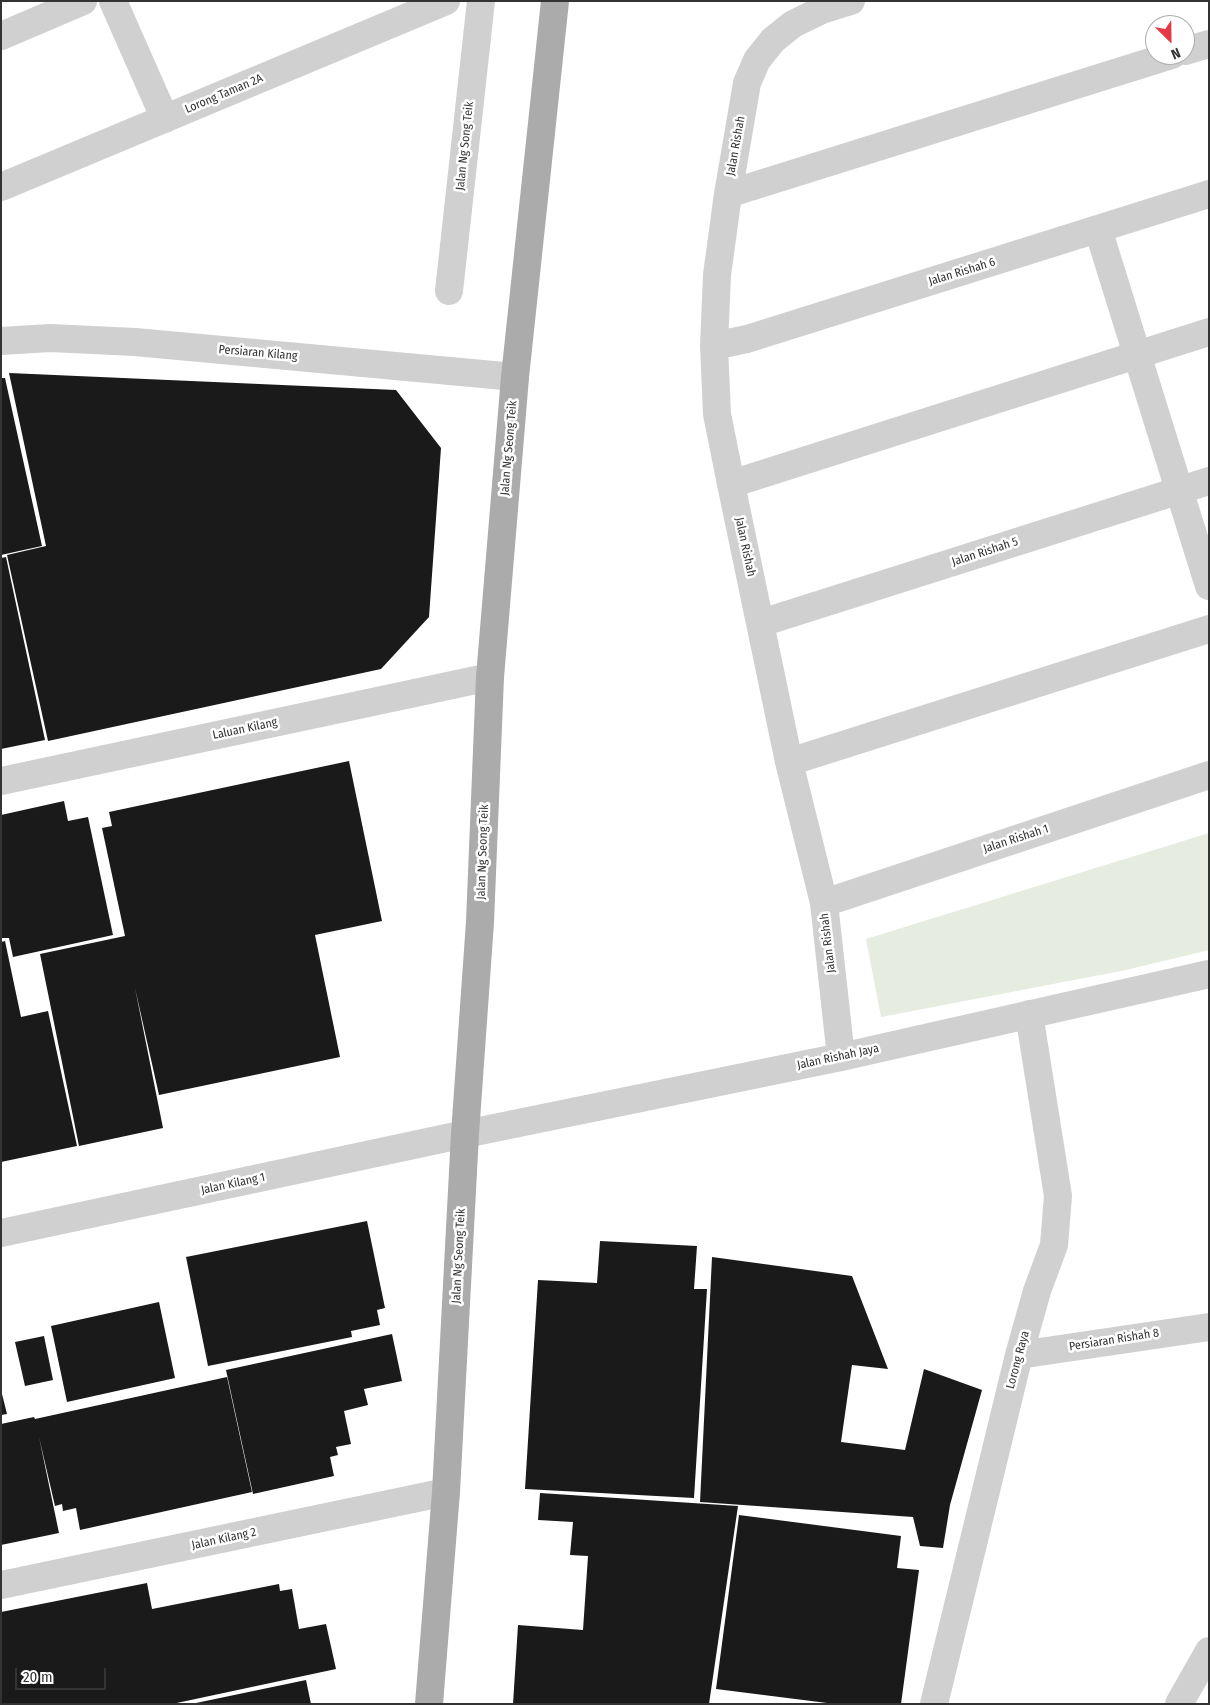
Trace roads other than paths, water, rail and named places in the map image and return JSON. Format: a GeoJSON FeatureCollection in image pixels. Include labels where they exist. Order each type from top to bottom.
{"type":"FeatureCollection","features":[{"type":"Feature","properties":{"kind":"main road","name":"Jalan Ng Seong Teik"},"geometry":{"type":"LineString","coordinates":[[429,1704],[446,1492],[465,1134],[480,922],[490,677],[515,377],[555,1]]}},
{"type":"Feature","properties":{"kind":"street"},"geometry":{"type":"LineString","coordinates":[[1,36],[83,1]]}},
{"type":"Feature","properties":{"kind":"street"},"geometry":{"type":"LineString","coordinates":[[113,1],[165,119]]}},
{"type":"Feature","properties":{"kind":"street","name":"Lorong Taman 2A"},"geometry":{"type":"LineString","coordinates":[[1,187],[446,1]]}},
{"type":"Feature","properties":{"kind":"street","name":"Jalan Ng Song Teik"},"geometry":{"type":"LineString","coordinates":[[449,291],[482,1]]}},
{"type":"Feature","properties":{"kind":"street","name":"Jalan Rishah"},"geometry":{"type":"LineString","coordinates":[[841,1056],[824,903],[789,762],[717,414],[714,346],[717,275],[728,194],[747,83],[757,60],[773,40],[793,24],[822,10],[851,1]]}},
{"type":"Feature","properties":{"kind":"street"},"geometry":{"type":"LineString","coordinates":[[1195,48],[1209,44]]}},
{"type":"Feature","properties":{"kind":"street"},"geometry":{"type":"LineString","coordinates":[[728,194],[1145,63]]}},
{"type":"Feature","properties":{"kind":"street","name":"Jalan Rishah 6"},"geometry":{"type":"LineString","coordinates":[[714,346],[747,339],[1209,194]]}},
{"type":"Feature","properties":{"kind":"street"},"geometry":{"type":"LineString","coordinates":[[1098,229],[1209,586]]}},
{"type":"Feature","properties":{"kind":"street"},"geometry":{"type":"LineString","coordinates":[[731,484],[1209,332]]}},
{"type":"Feature","properties":{"kind":"street","name":"Persiaran Kilang"},"geometry":{"type":"LineString","coordinates":[[1,341],[50,338],[135,342],[515,377]]}},
{"type":"Feature","properties":{"kind":"street","name":"Jalan Rishah 5"},"geometry":{"type":"LineString","coordinates":[[761,623],[1209,481]]}},
{"type":"Feature","properties":{"kind":"street"},"geometry":{"type":"LineString","coordinates":[[789,762],[1209,630]]}},
{"type":"Feature","properties":{"kind":"street","name":"Laluan Kilang"},"geometry":{"type":"LineString","coordinates":[[1,781],[490,677]]}},
{"type":"Feature","properties":{"kind":"street","name":"Jalan Rishah 1"},"geometry":{"type":"LineString","coordinates":[[824,903],[1209,775]]}},
{"type":"Feature","properties":{"kind":"street","name":"Jalan Rishah Jaya"},"geometry":{"type":"LineString","coordinates":[[465,1134],[841,1056],[1209,974]]}},
{"type":"Feature","properties":{"kind":"street","name":"Lorong Raya"},"geometry":{"type":"LineString","coordinates":[[934,1704],[1019,1355],[1037,1291],[1054,1245],[1058,1196],[1029,1014]]}},
{"type":"Feature","properties":{"kind":"street","name":"Jalan Kilang 1"},"geometry":{"type":"LineString","coordinates":[[1,1234],[465,1134]]}},
{"type":"Feature","properties":{"kind":"street","name":"Persiaran Rishah 8"},"geometry":{"type":"LineString","coordinates":[[1019,1355],[1209,1327]]}},
{"type":"Feature","properties":{"kind":"street","name":"Jalan Kilang 2"},"geometry":{"type":"LineString","coordinates":[[1,1585],[446,1492]]}},
{"type":"Feature","properties":{"kind":"street"},"geometry":{"type":"LineString","coordinates":[[1179,1704],[1209,1651]]}}]}
